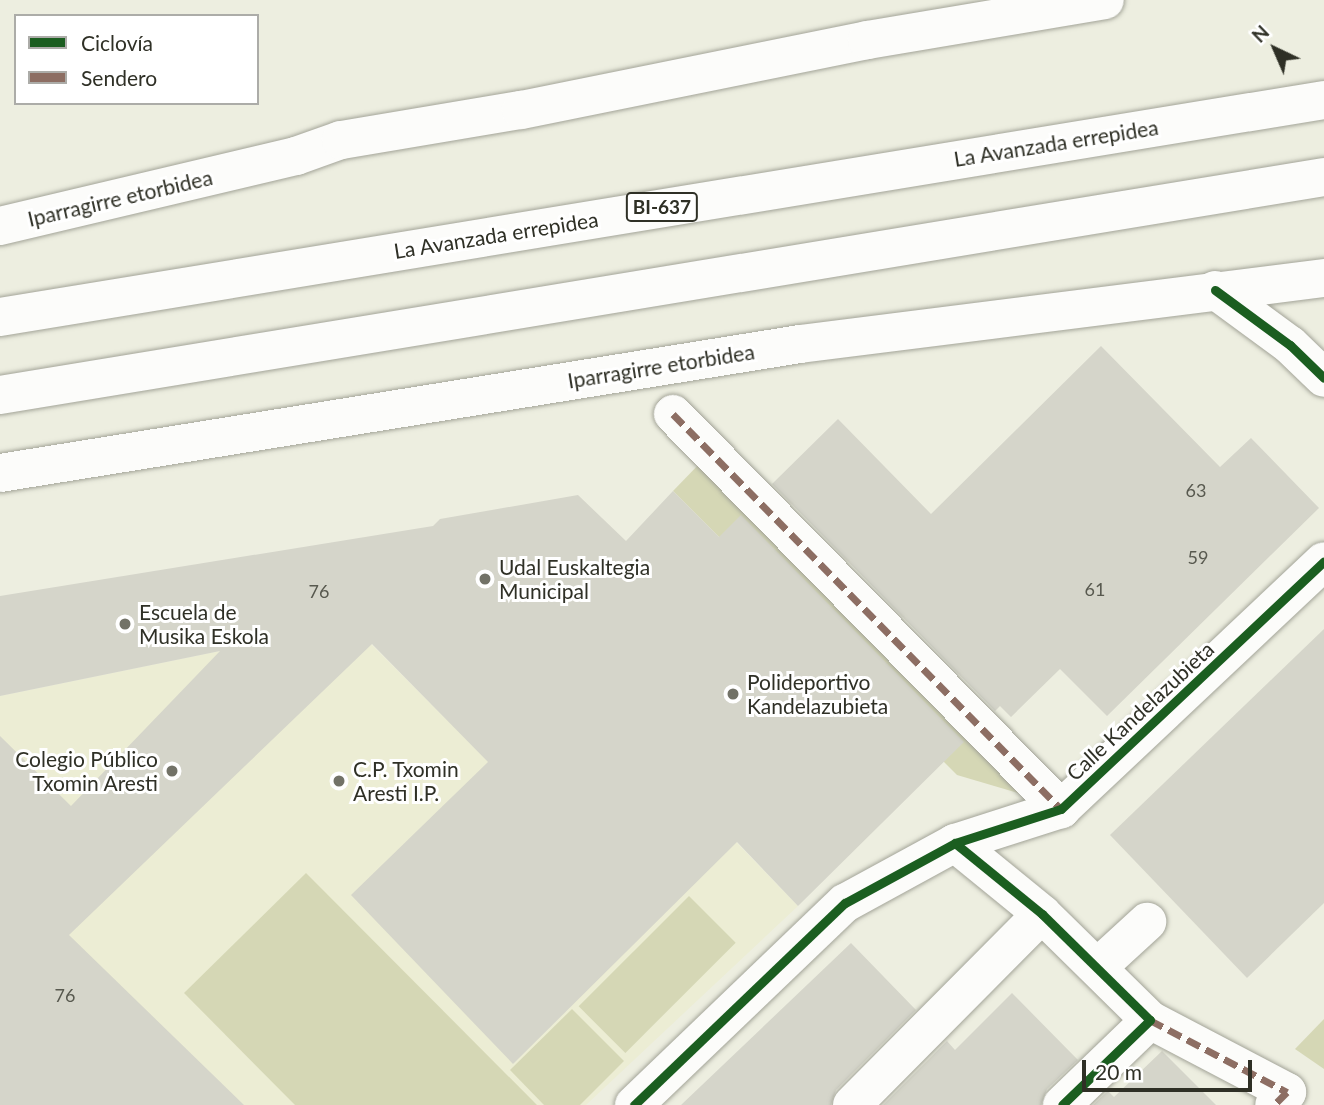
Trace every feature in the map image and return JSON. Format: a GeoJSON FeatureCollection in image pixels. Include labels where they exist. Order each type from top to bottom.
{"type":"FeatureCollection","features":[{"type":"Feature","properties":{"kind":"main road","name":"Iparragirre etorbidea"},"geometry":{"type":"LineString","coordinates":[[0,226],[296,156],[341,140],[521,110],[867,40],[1105,0]]}},
{"type":"Feature","properties":{"kind":"main road"},"geometry":{"type":"LineString","coordinates":[[1171,125],[1324,83]]}},
{"type":"Feature","properties":{"kind":"main road","name":"La Avanzada errepidea"},"geometry":{"type":"LineString","coordinates":[[0,317],[1324,100]]}},
{"type":"Feature","properties":{"kind":"main road"},"geometry":{"type":"LineString","coordinates":[[0,395],[1324,177]]}},
{"type":"Feature","properties":{"kind":"main road"},"geometry":{"type":"LineString","coordinates":[[1032,224],[1324,199]]}},
{"type":"Feature","properties":{"kind":"main road","name":"Iparragirre etorbidea"},"geometry":{"type":"LineString","coordinates":[[0,473],[800,344],[1324,278]]}},
{"type":"Feature","properties":{"kind":"main road"},"geometry":{"type":"LineString","coordinates":[[1215,290],[1307,350],[1324,378]]}},
{"type":"Feature","properties":{"kind":"main road","name":"Calle Kandelazubieta"},"geometry":{"type":"LineString","coordinates":[[673,414],[1060,809]]}},
{"type":"Feature","properties":{"kind":"main road","name":"Calle Kandelazubieta"},"geometry":{"type":"LineString","coordinates":[[634,1105],[845,903],[955,843],[1060,809],[1324,561]]}},
{"type":"Feature","properties":{"kind":"main road"},"geometry":{"type":"LineString","coordinates":[[955,843],[1042,914],[1150,1020],[1287,1092],[1274,1105]]}},
{"type":"Feature","properties":{"kind":"main road"},"geometry":{"type":"LineString","coordinates":[[852,1105],[1042,914]]}},
{"type":"Feature","properties":{"kind":"main road"},"geometry":{"type":"LineString","coordinates":[[1098,967],[1147,922]]}},
{"type":"Feature","properties":{"kind":"main road"},"geometry":{"type":"LineString","coordinates":[[1062,1105],[1150,1020]]}},
{"type":"Feature","properties":{"kind":"shaded area"},"geometry":{"type":"Polygon","coordinates":[[[703,460],[1032,797],[957,775],[673,491],[703,460]]]}},
{"type":"Feature","properties":{"kind":"shaded area","name":"C.P. Txomin Aresti I.P."},"geometry":{"type":"Polygon","coordinates":[[[344,617],[447,720],[533,632],[798,906],[586,1105],[0,1105],[0,696],[220,651],[344,617]]]}},
{"type":"Feature","properties":{"kind":"shaded area"},"geometry":{"type":"Polygon","coordinates":[[[306,873],[537,1105],[295,1105],[184,993],[306,873]]]}},
{"type":"Feature","properties":{"kind":"shaded area"},"geometry":{"type":"Polygon","coordinates":[[[689,896],[736,943],[625,1053],[579,1006],[689,896]]]}},
{"type":"Feature","properties":{"kind":"shaded area"},"geometry":{"type":"Polygon","coordinates":[[[572,1009],[624,1061],[580,1105],[544,1105],[510,1070],[572,1009]]]}},
{"type":"Feature","properties":{"kind":"shaded area"},"geometry":{"type":"Polygon","coordinates":[[[1324,1019],[1324,1069],[1295,1049],[1324,1019]]]}},
{"type":"Feature","properties":{"kind":"building"},"geometry":{"type":"Polygon","coordinates":[[[1101,346],[1220,467],[1251,438],[1319,508],[1107,716],[1060,669],[1011,717],[1000,706],[995,711],[772,484],[838,419],[931,514],[1101,346]]]}},
{"type":"Feature","properties":{"kind":"building"},"geometry":{"type":"Polygon","coordinates":[[[673,491],[719,537],[741,515],[964,742],[798,906],[737,842],[513,1064],[351,895],[488,762],[372,644],[69,935],[244,1105],[0,1105],[0,736],[71,806],[220,651],[0,696],[0,596],[433,526],[440,519],[578,495],[626,541],[673,491]]]}},
{"type":"Feature","properties":{"kind":"building"},"geometry":{"type":"Polygon","coordinates":[[[1324,629],[1324,903],[1247,978],[1110,835],[1324,629]]]}},
{"type":"Feature","properties":{"kind":"building"},"geometry":{"type":"Polygon","coordinates":[[[851,943],[916,1010],[836,1090],[831,1105],[681,1105],[851,943]]]}},
{"type":"Feature","properties":{"kind":"building"},"geometry":{"type":"Polygon","coordinates":[[[1012,993],[1078,1060],[1047,1089],[1041,1105],[883,1105],[947,1041],[955,1050],[1012,993]]]}},
{"type":"Feature","properties":{"kind":"building"},"geometry":{"type":"Polygon","coordinates":[[[1162,1051],[1216,1105],[1093,1105],[1108,1091],[1114,1097],[1162,1051]]]}},
{"type":"Feature","properties":{"kind":"marked path"},"geometry":{"type":"LineString","coordinates":[[673,414],[1061,809]]}},
{"type":"Feature","properties":{"kind":"marked path"},"geometry":{"type":"LineString","coordinates":[[1150,1020],[1287,1092],[1274,1105]]}},
{"type":"Feature","properties":{"kind":"cycle path"},"geometry":{"type":"LineString","coordinates":[[1215,290],[1290,345],[1324,378]]}},
{"type":"Feature","properties":{"kind":"cycle path"},"geometry":{"type":"LineString","coordinates":[[634,1105],[845,903],[955,843],[1061,809],[1324,561]]}},
{"type":"Feature","properties":{"kind":"cycle path"},"geometry":{"type":"LineString","coordinates":[[955,843],[1042,914],[1150,1020],[1062,1105]]}},
{"type":"Feature","properties":{"kind":"place","name":"Udal Euskaltegia Municipal"},"geometry":{"type":"Point","coordinates":[485,579]}},
{"type":"Feature","properties":{"kind":"place","name":"Escuela de Musika Eskola"},"geometry":{"type":"Point","coordinates":[125,624]}},
{"type":"Feature","properties":{"kind":"place","name":"Polideportivo Kandelazubieta"},"geometry":{"type":"Point","coordinates":[733,694]}},
{"type":"Feature","properties":{"kind":"place","name":"Colegio Público Txomin Aresti"},"geometry":{"type":"Point","coordinates":[172,771]}},
{"type":"Feature","properties":{"kind":"place","name":"C.P. Txomin Aresti I.P."},"geometry":{"type":"Point","coordinates":[339,781]}}]}
